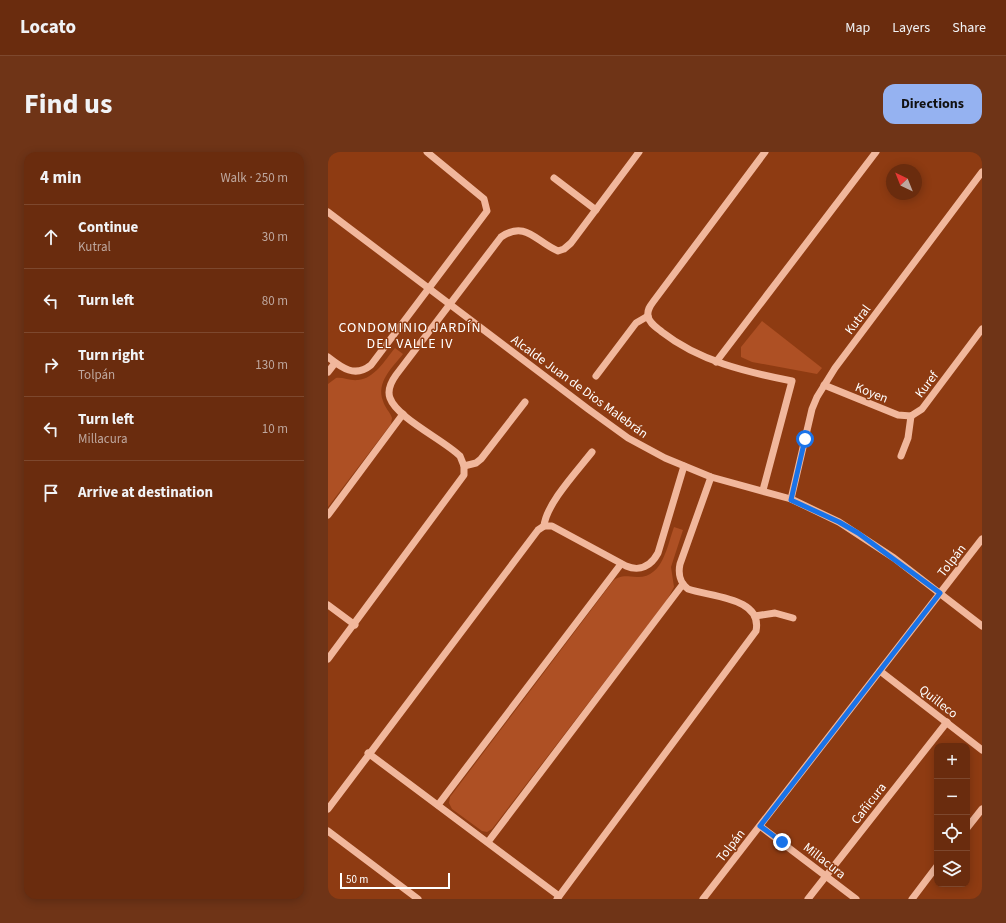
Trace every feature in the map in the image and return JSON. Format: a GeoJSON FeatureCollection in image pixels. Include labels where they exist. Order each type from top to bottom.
{"type":"FeatureCollection","features":[{"type":"Feature","properties":{"kind":"street"},"geometry":{"type":"LineString","coordinates":[[328,357],[335,363],[351,372],[367,368],[376,360],[487,211],[484,199],[427,152]]}},
{"type":"Feature","properties":{"kind":"street"},"geometry":{"type":"LineString","coordinates":[[328,659],[355,625],[464,476],[464,466],[456,452],[396,408],[390,398],[390,387],[392,381],[501,237],[515,230],[532,234],[558,251],[564,249],[596,210],[639,152]]}},
{"type":"Feature","properties":{"kind":"street"},"geometry":{"type":"LineString","coordinates":[[763,490],[792,381],[758,375],[716,362],[681,346],[651,323],[648,316],[648,309],[765,152]]}},
{"type":"Feature","properties":{"kind":"street"},"geometry":{"type":"LineString","coordinates":[[716,362],[876,152]]}},
{"type":"Feature","properties":{"kind":"street","name":"Kutral"},"geometry":{"type":"LineString","coordinates":[[791,500],[812,409],[817,396],[835,368],[982,172]]}},
{"type":"Feature","properties":{"kind":"street"},"geometry":{"type":"LineString","coordinates":[[554,178],[596,210]]}},
{"type":"Feature","properties":{"kind":"street","name":"Alcalde Juan de Dios Malebrán"},"geometry":{"type":"LineString","coordinates":[[328,212],[612,427],[647,448],[684,466],[711,476],[763,490],[791,500],[839,522],[858,533],[982,626]]}},
{"type":"Feature","properties":{"kind":"street"},"geometry":{"type":"LineString","coordinates":[[596,376],[636,323],[648,316]]}},
{"type":"Feature","properties":{"kind":"street","name":"Kuref"},"geometry":{"type":"LineString","coordinates":[[911,416],[922,409],[982,329]]}},
{"type":"Feature","properties":{"kind":"street"},"geometry":{"type":"LineString","coordinates":[[328,372],[335,363]]}},
{"type":"Feature","properties":{"kind":"street","name":"Koyen"},"geometry":{"type":"LineString","coordinates":[[824,385],[898,415],[911,416]]}},
{"type":"Feature","properties":{"kind":"street"},"geometry":{"type":"LineString","coordinates":[[464,466],[476,463],[481,459],[525,402]]}},
{"type":"Feature","properties":{"kind":"street"},"geometry":{"type":"LineString","coordinates":[[328,515],[403,414]]}},
{"type":"Feature","properties":{"kind":"street"},"geometry":{"type":"LineString","coordinates":[[901,456],[908,438],[911,416]]}},
{"type":"Feature","properties":{"kind":"street"},"geometry":{"type":"LineString","coordinates":[[328,809],[368,753],[535,533],[544,526],[550,507],[592,452]]}},
{"type":"Feature","properties":{"kind":"street"},"geometry":{"type":"LineString","coordinates":[[544,526],[556,528],[631,568],[640,568],[649,565],[656,557],[684,466]]}},
{"type":"Feature","properties":{"kind":"street"},"geometry":{"type":"LineString","coordinates":[[368,753],[488,842],[558,897],[752,637],[757,626],[756,616],[752,610],[745,605],[692,590],[683,584],[679,573],[680,564],[711,476]]}},
{"type":"Feature","properties":{"kind":"street","name":"Tolpán"},"geometry":{"type":"LineString","coordinates":[[703,899],[982,539]]}},
{"type":"Feature","properties":{"kind":"street"},"geometry":{"type":"LineString","coordinates":[[438,805],[621,564]]}},
{"type":"Feature","properties":{"kind":"street"},"geometry":{"type":"LineString","coordinates":[[488,842],[683,584]]}},
{"type":"Feature","properties":{"kind":"street"},"geometry":{"type":"LineString","coordinates":[[328,605],[355,625]]}},
{"type":"Feature","properties":{"kind":"street"},"geometry":{"type":"LineString","coordinates":[[756,616],[775,613],[793,618]]}},
{"type":"Feature","properties":{"kind":"street","name":"Quilleco"},"geometry":{"type":"LineString","coordinates":[[880,671],[982,750]]}},
{"type":"Feature","properties":{"kind":"street","name":"Cañicura"},"geometry":{"type":"LineString","coordinates":[[808,899],[947,722]]}},
{"type":"Feature","properties":{"kind":"street"},"geometry":{"type":"LineString","coordinates":[[970,824],[982,809]]}},
{"type":"Feature","properties":{"kind":"street","name":"Millacura"},"geometry":{"type":"LineString","coordinates":[[760,826],[856,899]]}},
{"type":"Feature","properties":{"kind":"street"},"geometry":{"type":"LineString","coordinates":[[328,831],[418,899]]}},
{"type":"Feature","properties":{"kind":"street"},"geometry":{"type":"LineString","coordinates":[[912,899],[934,870]]}},
{"type":"Feature","properties":{"kind":"shaded area"},"geometry":{"type":"Polygon","coordinates":[[[762,321],[822,368],[817,374],[752,362],[741,357],[741,347],[762,321]]]}},
{"type":"Feature","properties":{"kind":"shaded area"},"geometry":{"type":"Polygon","coordinates":[[[395,348],[403,354],[383,381],[381,394],[385,406],[392,418],[391,424],[328,507],[328,384],[336,378],[355,380],[364,379],[379,368],[395,348]]]}},
{"type":"Feature","properties":{"kind":"shaded area"},"geometry":{"type":"Polygon","coordinates":[[[674,527],[683,530],[671,567],[674,587],[667,600],[492,829],[487,832],[482,831],[452,809],[449,803],[450,797],[613,581],[627,576],[646,576],[658,567],[663,560],[674,527]]]}},
{"type":"Feature","properties":{"kind":"district","name":"CONDOMINIO JARDÍN DEL VALLE IV"},"geometry":{"type":"Point","coordinates":[410,336]}},
{"type":"Feature","properties":{"kind":"route"},"geometry":{"type":"LineString","coordinates":[[782,842],[760,826],[940,593],[858,533],[817,511],[791,500],[805,439]]}}]}
